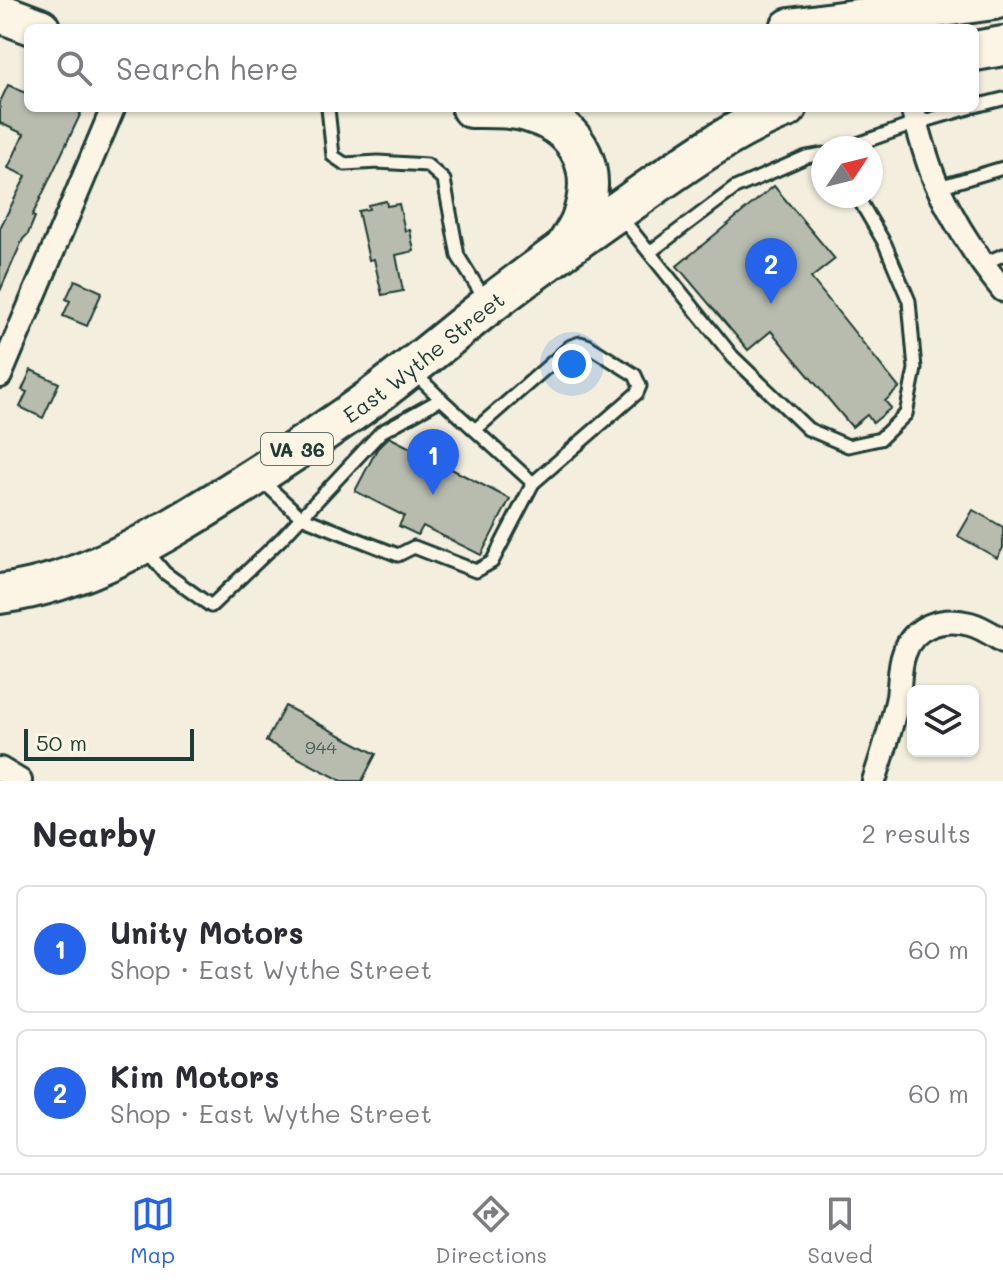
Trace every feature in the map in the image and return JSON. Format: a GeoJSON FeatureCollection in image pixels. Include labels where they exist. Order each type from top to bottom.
{"type":"FeatureCollection","features":[{"type":"Feature","properties":{"kind":"highway"},"geometry":{"type":"LineString","coordinates":[[847,24],[889,21],[994,0]]}},
{"type":"Feature","properties":{"kind":"highway"},"geometry":{"type":"LineString","coordinates":[[0,13],[29,24]]}},
{"type":"Feature","properties":{"kind":"highway"},"geometry":{"type":"LineString","coordinates":[[979,50],[1003,46]]}},
{"type":"Feature","properties":{"kind":"highway"},"geometry":{"type":"LineString","coordinates":[[523,112],[561,127],[575,140],[584,157],[588,171],[587,195],[581,219],[565,248]]}},
{"type":"Feature","properties":{"kind":"highway","name":"East Wythe Street"},"geometry":{"type":"LineString","coordinates":[[0,594],[53,582],[112,560],[163,535],[354,411],[565,248],[683,166],[733,135],[779,112]]}},
{"type":"Feature","properties":{"kind":"street"},"geometry":{"type":"LineString","coordinates":[[0,376],[111,112]]}},
{"type":"Feature","properties":{"kind":"street"},"geometry":{"type":"LineString","coordinates":[[914,116],[939,187],[961,232],[1003,290]]}},
{"type":"Feature","properties":{"kind":"street"},"geometry":{"type":"LineString","coordinates":[[874,781],[890,728],[904,654],[911,639],[920,630],[935,623],[950,621],[971,624],[1003,641]]}},
{"type":"Feature","properties":{"kind":"street"},"geometry":{"type":"LineString","coordinates":[[0,769],[20,781]]}},
{"type":"Feature","properties":{"kind":"lane"},"geometry":{"type":"LineString","coordinates":[[979,105],[1003,99]]}},
{"type":"Feature","properties":{"kind":"lane"},"geometry":{"type":"LineString","coordinates":[[328,112],[333,156],[345,164],[378,162],[427,165],[444,180],[458,256],[489,305]]}},
{"type":"Feature","properties":{"kind":"lane"},"geometry":{"type":"LineString","coordinates":[[872,136],[914,116],[942,112]]}},
{"type":"Feature","properties":{"kind":"lane"},"geometry":{"type":"LineString","coordinates":[[650,252],[735,188],[811,156]]}},
{"type":"Feature","properties":{"kind":"lane"},"geometry":{"type":"LineString","coordinates":[[939,187],[1003,168]]}},
{"type":"Feature","properties":{"kind":"lane"},"geometry":{"type":"LineString","coordinates":[[617,212],[733,357],[808,429],[848,446],[880,439],[906,414],[915,369],[909,301],[885,244],[864,208]]}},
{"type":"Feature","properties":{"kind":"lane"},"geometry":{"type":"LineString","coordinates":[[982,264],[1003,255]]}},
{"type":"Feature","properties":{"kind":"lane"},"geometry":{"type":"LineString","coordinates":[[257,476],[301,517],[398,555],[414,547],[476,571],[492,562],[533,483],[637,393],[640,386],[635,375],[580,343],[571,346],[475,430]]}},
{"type":"Feature","properties":{"kind":"lane"},"geometry":{"type":"LineString","coordinates":[[409,368],[533,483]]}},
{"type":"Feature","properties":{"kind":"lane"},"geometry":{"type":"LineString","coordinates":[[142,545],[165,573],[211,606],[281,539],[381,432],[441,399]]}},
{"type":"Feature","properties":{"kind":"building"},"geometry":{"type":"Polygon","coordinates":[[[8,85],[24,92],[24,112],[81,113],[0,291],[0,228],[26,176],[8,168],[24,134],[0,123],[0,102],[8,85]]]}},
{"type":"Feature","properties":{"kind":"building"},"geometry":{"type":"Polygon","coordinates":[[[774,186],[835,259],[811,278],[899,388],[885,401],[891,408],[873,423],[867,415],[852,427],[771,331],[748,350],[677,266],[774,186]]]}},
{"type":"Feature","properties":{"kind":"building"},"geometry":{"type":"Polygon","coordinates":[[[386,201],[387,206],[399,204],[405,231],[410,230],[414,251],[396,255],[403,291],[382,295],[374,259],[369,260],[358,211],[386,201]]]}},
{"type":"Feature","properties":{"kind":"building"},"geometry":{"type":"Polygon","coordinates":[[[75,280],[102,292],[87,326],[63,316],[70,301],[66,299],[75,280]]]}},
{"type":"Feature","properties":{"kind":"building"},"geometry":{"type":"Polygon","coordinates":[[[31,370],[59,383],[43,418],[20,407],[27,392],[22,390],[31,370]]]}},
{"type":"Feature","properties":{"kind":"building"},"geometry":{"type":"Polygon","coordinates":[[[389,437],[510,499],[481,555],[423,526],[418,535],[399,526],[404,516],[355,491],[377,449],[389,437]]]}},
{"type":"Feature","properties":{"kind":"building"},"geometry":{"type":"Polygon","coordinates":[[[973,510],[1003,527],[1003,548],[997,558],[958,536],[973,510]]]}},
{"type":"Feature","properties":{"kind":"building"},"geometry":{"type":"Polygon","coordinates":[[[285,706],[376,754],[362,781],[342,781],[266,741],[285,706]]]}},
{"type":"Feature","properties":{"kind":"place","name":"Kim Motors"},"geometry":{"type":"Point","coordinates":[771,304]}},
{"type":"Feature","properties":{"kind":"place","name":"Unity Motors"},"geometry":{"type":"Point","coordinates":[433,495]}}]}
